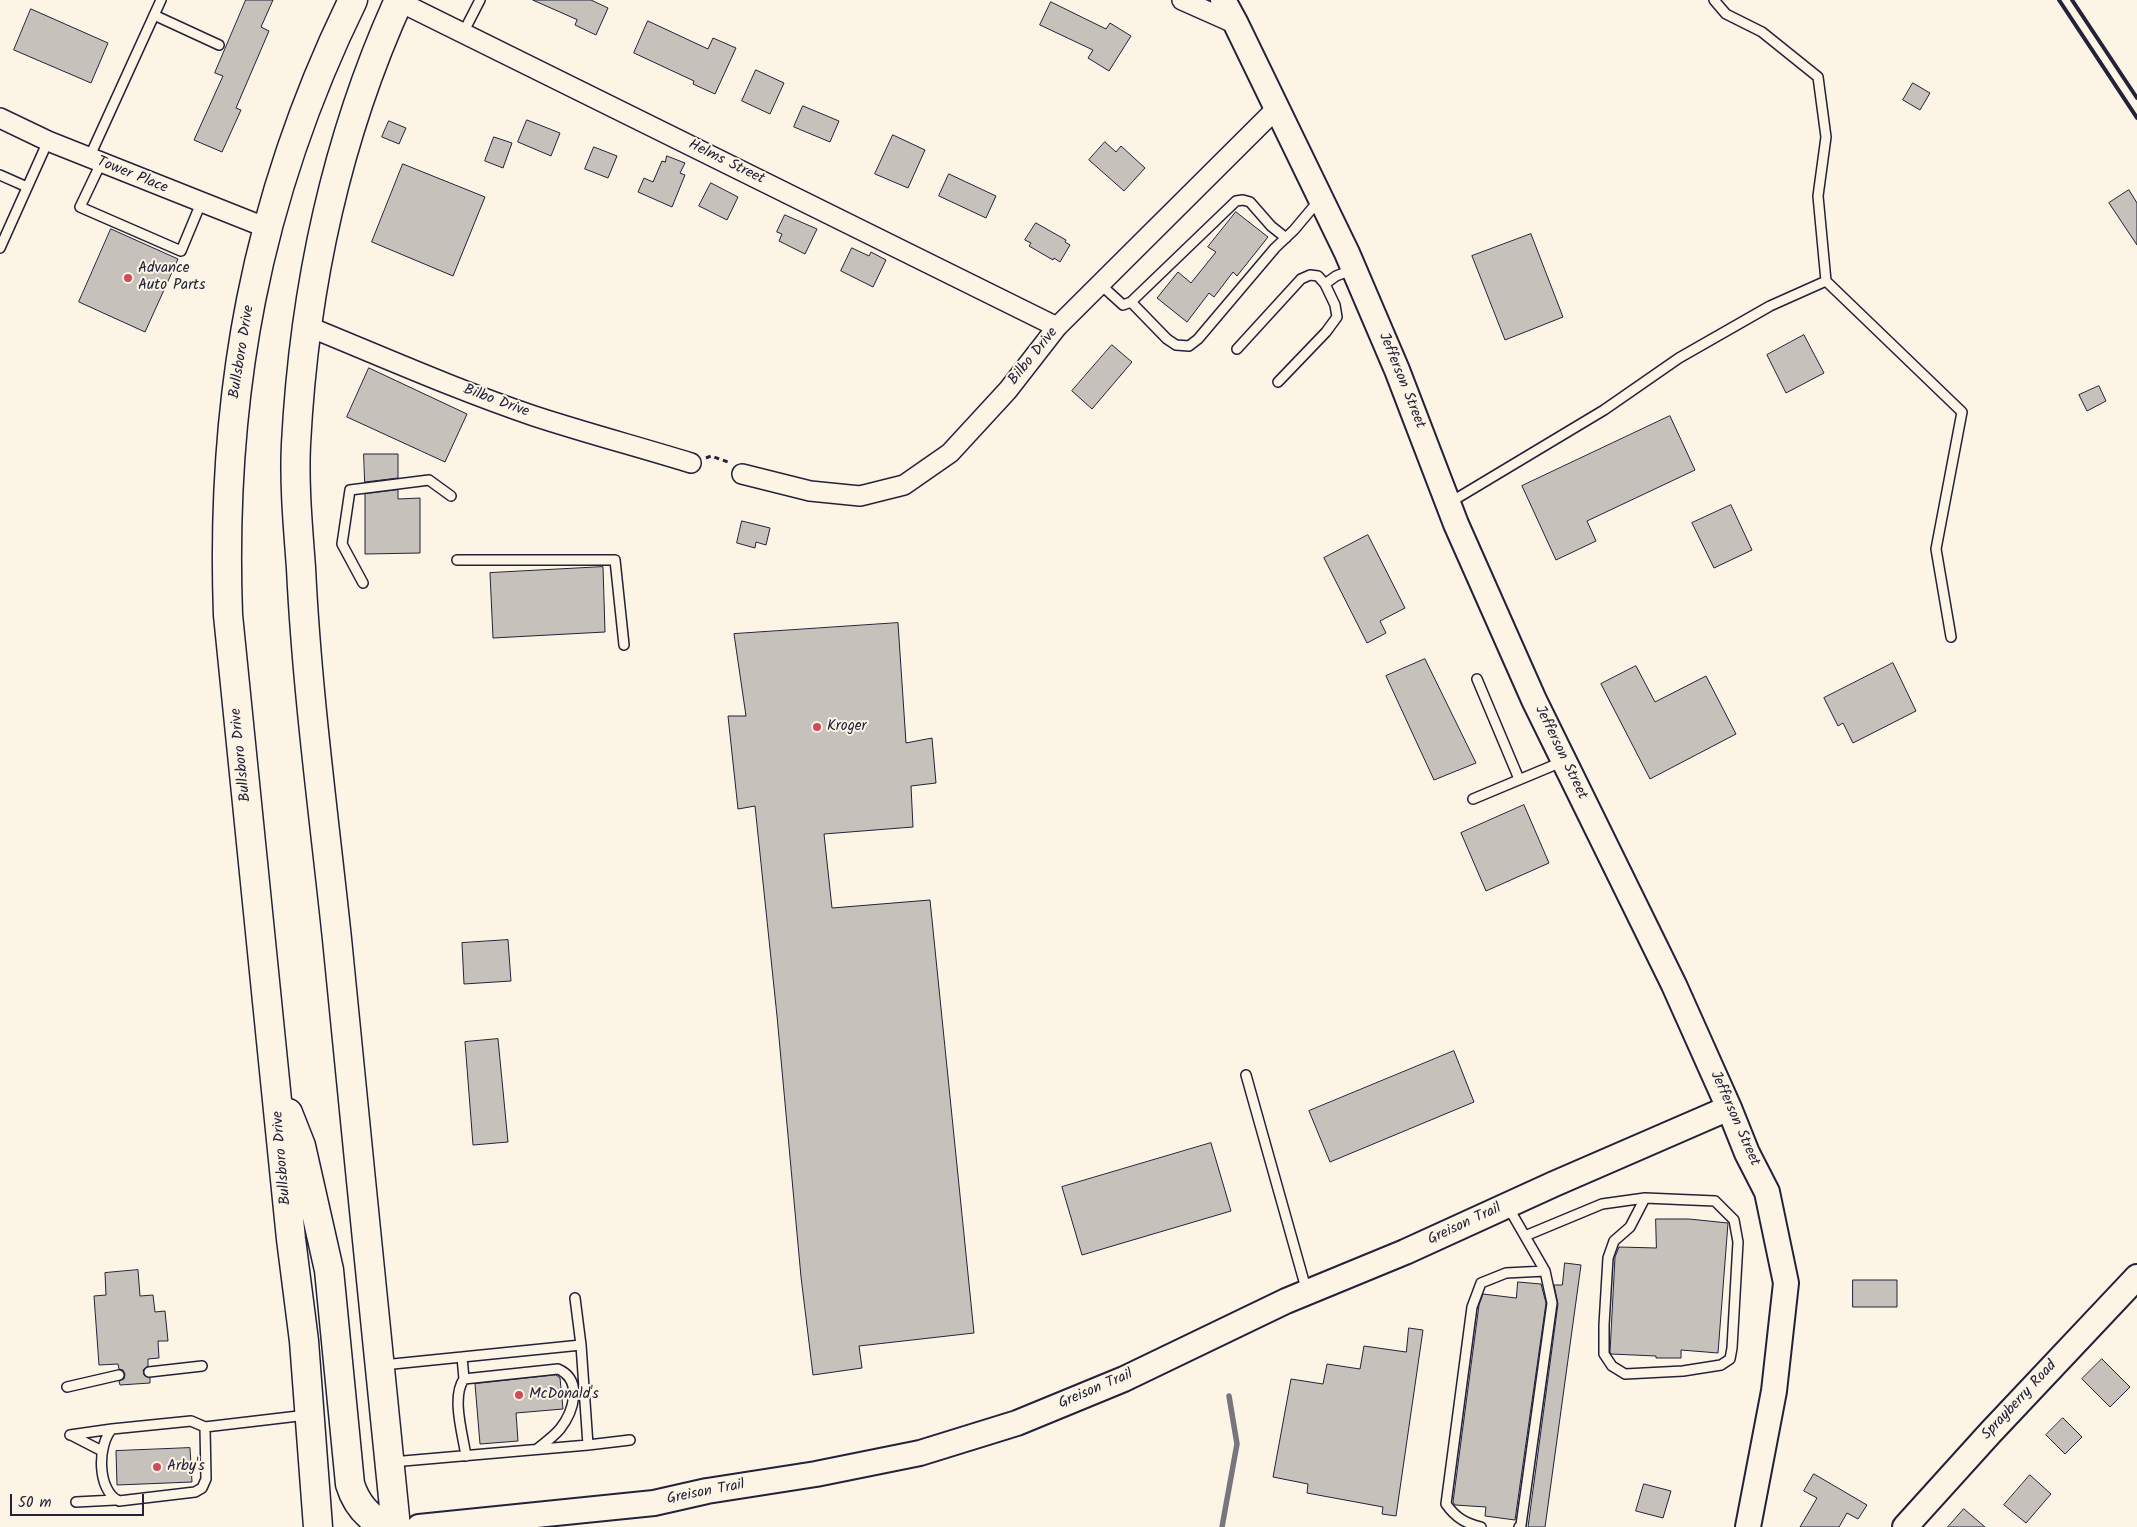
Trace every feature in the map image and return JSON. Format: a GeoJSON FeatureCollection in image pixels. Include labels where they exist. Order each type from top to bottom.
{"type":"FeatureCollection","features":[{"type":"Feature","properties":{"kind":"main road","name":"Bullsboro Drive"},"geometry":{"type":"LineString","coordinates":[[318,1527],[304,1341],[291,1239],[230,634],[226,565],[229,457],[235,399],[253,285],[267,228],[295,136],[311,91],[353,0]]}},
{"type":"Feature","properties":{"kind":"main road"},"geometry":{"type":"LineString","coordinates":[[396,1527],[337,937],[306,664],[298,528],[296,446],[307,326],[318,253],[336,172],[364,85],[397,0]]}},
{"type":"Feature","properties":{"kind":"main road"},"geometry":{"type":"LineString","coordinates":[[276,1081],[301,1146],[329,1270],[350,1484],[357,1502],[363,1510],[370,1517],[387,1527]]}},
{"type":"Feature","properties":{"kind":"street","name":"Helms Street"},"geometry":{"type":"LineString","coordinates":[[397,0],[1057,327]]}},
{"type":"Feature","properties":{"kind":"street"},"geometry":{"type":"LineString","coordinates":[[1182,0],[1236,24]]}},
{"type":"Feature","properties":{"kind":"street","name":"Jefferson Street"},"geometry":{"type":"LineString","coordinates":[[1223,0],[1354,269],[1397,370],[1448,503],[1534,700],[1674,985],[1730,1108],[1747,1153],[1767,1192],[1786,1283],[1774,1391],[1748,1527]]}},
{"type":"Feature","properties":{"kind":"street","name":"Bilbo Drive"},"geometry":{"type":"LineString","coordinates":[[742,474],[810,491],[860,496],[904,484],[950,453],[1008,390],[1057,327],[1277,108]]}},
{"type":"Feature","properties":{"kind":"street","name":"Tower Place"},"geometry":{"type":"LineString","coordinates":[[0,118],[48,141],[201,204],[267,228]]}},
{"type":"Feature","properties":{"kind":"street","name":"Bilbo Drive"},"geometry":{"type":"LineString","coordinates":[[307,326],[402,364],[440,382],[534,416],[691,462]]}},
{"type":"Feature","properties":{"kind":"street","name":"Greison Trail"},"geometry":{"type":"LineString","coordinates":[[419,1527],[504,1523],[654,1503],[707,1491],[816,1474],[920,1453],[1017,1423],[1115,1383],[1307,1292],[1405,1252],[1507,1205],[1730,1108]]}},
{"type":"Feature","properties":{"kind":"street","name":"Sprayberry Road"},"geometry":{"type":"LineString","coordinates":[[1905,1527],[1990,1432],[2137,1277]]}},
{"type":"Feature","properties":{"kind":"lane"},"geometry":{"type":"LineString","coordinates":[[160,0],[95,160],[80,207],[181,251],[201,204]]}},
{"type":"Feature","properties":{"kind":"lane"},"geometry":{"type":"LineString","coordinates":[[463,33],[480,0]]}},
{"type":"Feature","properties":{"kind":"lane"},"geometry":{"type":"LineString","coordinates":[[1714,0],[1726,14],[1762,32],[1818,77],[1826,137],[1818,196],[1826,280],[1962,412],[1936,550],[1950,637]]}},
{"type":"Feature","properties":{"kind":"lane"},"geometry":{"type":"LineString","coordinates":[[154,14],[220,45]]}},
{"type":"Feature","properties":{"kind":"lane"},"geometry":{"type":"LineString","coordinates":[[0,248],[48,141]]}},
{"type":"Feature","properties":{"kind":"lane"},"geometry":{"type":"LineString","coordinates":[[0,175],[27,187]]}},
{"type":"Feature","properties":{"kind":"lane"},"geometry":{"type":"LineString","coordinates":[[1131,302],[1167,339],[1176,345],[1189,346],[1198,339],[1320,198]]}},
{"type":"Feature","properties":{"kind":"lane"},"geometry":{"type":"LineString","coordinates":[[1101,285],[1123,305],[1131,302],[1236,201],[1250,202],[1271,226],[1286,238]]}},
{"type":"Feature","properties":{"kind":"lane"},"geometry":{"type":"LineString","coordinates":[[1325,284],[1336,276],[1354,269]]}},
{"type":"Feature","properties":{"kind":"lane"},"geometry":{"type":"LineString","coordinates":[[1237,349],[1301,279],[1310,275],[1318,276],[1325,284],[1335,305],[1337,317],[1326,332],[1278,382]]}},
{"type":"Feature","properties":{"kind":"lane"},"geometry":{"type":"LineString","coordinates":[[1448,503],[1604,410],[1679,358],[1770,306],[1826,280]]}},
{"type":"Feature","properties":{"kind":"lane"},"geometry":{"type":"LineString","coordinates":[[363,583],[342,544],[350,490],[429,480],[450,496]]}},
{"type":"Feature","properties":{"kind":"lane"},"geometry":{"type":"LineString","coordinates":[[458,560],[615,560],[624,645]]}},
{"type":"Feature","properties":{"kind":"lane"},"geometry":{"type":"LineString","coordinates":[[1477,679],[1519,779]]}},
{"type":"Feature","properties":{"kind":"lane"},"geometry":{"type":"LineString","coordinates":[[1473,799],[1564,761]]}},
{"type":"Feature","properties":{"kind":"lane"},"geometry":{"type":"LineString","coordinates":[[1246,1075],[1307,1292]]}},
{"type":"Feature","properties":{"kind":"lane"},"geometry":{"type":"LineString","coordinates":[[1525,1236],[1602,1204],[1645,1198],[1715,1201],[1734,1220],[1738,1242],[1732,1348],[1730,1359],[1721,1365],[1683,1371],[1625,1374],[1612,1366],[1604,1354],[1608,1258],[1614,1241],[1630,1227],[1645,1198]]}},
{"type":"Feature","properties":{"kind":"lane"},"geometry":{"type":"LineString","coordinates":[[1507,1205],[1545,1271],[1552,1303],[1519,1527]]}},
{"type":"Feature","properties":{"kind":"lane"},"geometry":{"type":"LineString","coordinates":[[1481,1527],[1465,1522],[1453,1514],[1446,1504],[1472,1307],[1481,1283],[1506,1273],[1545,1271]]}},
{"type":"Feature","properties":{"kind":"lane"},"geometry":{"type":"LineString","coordinates":[[575,1298],[581,1345],[588,1445]]}},
{"type":"Feature","properties":{"kind":"lane"},"geometry":{"type":"LineString","coordinates":[[379,1365],[581,1345]]}},
{"type":"Feature","properties":{"kind":"lane"},"geometry":{"type":"LineString","coordinates":[[462,1357],[464,1379],[459,1386],[458,1402],[466,1456]]}},
{"type":"Feature","properties":{"kind":"lane"},"geometry":{"type":"LineString","coordinates":[[149,1372],[202,1366]]}},
{"type":"Feature","properties":{"kind":"lane"},"geometry":{"type":"LineString","coordinates":[[464,1379],[558,1369],[566,1373],[571,1379],[574,1388],[574,1399],[570,1412],[560,1429],[537,1450]]}},
{"type":"Feature","properties":{"kind":"lane"},"geometry":{"type":"LineString","coordinates":[[67,1387],[119,1376]]}},
{"type":"Feature","properties":{"kind":"lane"},"geometry":{"type":"LineString","coordinates":[[102,1451],[70,1435],[191,1421],[205,1427],[310,1415]]}},
{"type":"Feature","properties":{"kind":"lane"},"geometry":{"type":"LineString","coordinates":[[76,1502],[119,1501],[195,1492],[202,1488],[206,1479],[205,1427]]}},
{"type":"Feature","properties":{"kind":"lane"},"geometry":{"type":"LineString","coordinates":[[112,1430],[105,1436],[102,1465],[105,1486],[115,1500]]}},
{"type":"Feature","properties":{"kind":"lane"},"geometry":{"type":"LineString","coordinates":[[389,1462],[537,1450],[630,1440]]}},
{"type":"Feature","properties":{"kind":"path"},"geometry":{"type":"LineString","coordinates":[[691,462],[711,456],[730,463],[742,474]]}},
{"type":"Feature","properties":{"kind":"building"},"geometry":{"type":"Polygon","coordinates":[[[246,0],[273,0],[261,27],[269,31],[236,108],[241,110],[222,152],[194,140],[223,76],[215,73],[246,0]]]}},
{"type":"Feature","properties":{"kind":"building"},"geometry":{"type":"Polygon","coordinates":[[[533,0],[591,0],[608,8],[596,35],[575,25],[577,20],[533,0]]]}},
{"type":"Feature","properties":{"kind":"building"},"geometry":{"type":"Polygon","coordinates":[[[1051,2],[1106,29],[1110,23],[1131,36],[1109,71],[1088,58],[1093,50],[1040,25],[1051,2]]]}},
{"type":"Feature","properties":{"kind":"building"},"geometry":{"type":"Polygon","coordinates":[[[31,9],[108,43],[91,83],[14,50],[31,9]]]}},
{"type":"Feature","properties":{"kind":"building"},"geometry":{"type":"Polygon","coordinates":[[[648,21],[708,49],[713,38],[736,48],[715,94],[693,84],[694,81],[634,53],[648,21]]]}},
{"type":"Feature","properties":{"kind":"building"},"geometry":{"type":"Polygon","coordinates":[[[756,70],[784,83],[770,114],[742,101],[756,70]]]}},
{"type":"Feature","properties":{"kind":"building"},"geometry":{"type":"Polygon","coordinates":[[[1913,83],[1930,93],[1920,110],[1903,100],[1913,83]]]}},
{"type":"Feature","properties":{"kind":"building"},"geometry":{"type":"Polygon","coordinates":[[[803,106],[839,121],[830,142],[794,127],[803,106]]]}},
{"type":"Feature","properties":{"kind":"building"},"geometry":{"type":"Polygon","coordinates":[[[527,120],[560,133],[551,156],[518,142],[527,120]]]}},
{"type":"Feature","properties":{"kind":"building"},"geometry":{"type":"Polygon","coordinates":[[[389,121],[406,128],[399,144],[382,137],[389,121]]]}},
{"type":"Feature","properties":{"kind":"building"},"geometry":{"type":"Polygon","coordinates":[[[893,135],[925,150],[908,188],[875,174],[893,135]]]}},
{"type":"Feature","properties":{"kind":"building"},"geometry":{"type":"Polygon","coordinates":[[[494,137],[512,143],[503,168],[485,161],[494,137]]]}},
{"type":"Feature","properties":{"kind":"building"},"geometry":{"type":"Polygon","coordinates":[[[1105,142],[1116,152],[1121,146],[1145,168],[1124,191],[1089,160],[1105,142]]]}},
{"type":"Feature","properties":{"kind":"building"},"geometry":{"type":"Polygon","coordinates":[[[594,147],[617,156],[608,178],[585,169],[594,147]]]}},
{"type":"Feature","properties":{"kind":"building"},"geometry":{"type":"Polygon","coordinates":[[[667,156],[685,163],[680,173],[685,175],[672,207],[638,192],[644,178],[653,182],[662,161],[665,162],[667,156]]]}},
{"type":"Feature","properties":{"kind":"building"},"geometry":{"type":"Polygon","coordinates":[[[403,164],[485,197],[453,276],[372,242],[403,164]]]}},
{"type":"Feature","properties":{"kind":"building"},"geometry":{"type":"Polygon","coordinates":[[[949,174],[996,196],[986,218],[939,196],[949,174]]]}},
{"type":"Feature","properties":{"kind":"building"},"geometry":{"type":"Polygon","coordinates":[[[711,183],[738,197],[727,220],[699,206],[711,183]]]}},
{"type":"Feature","properties":{"kind":"building"},"geometry":{"type":"Polygon","coordinates":[[[2129,190],[2137,203],[2137,245],[2109,203],[2129,190]]]}},
{"type":"Feature","properties":{"kind":"building"},"geometry":{"type":"Polygon","coordinates":[[[1236,212],[1268,237],[1237,276],[1233,272],[1214,297],[1209,293],[1187,322],[1157,298],[1178,272],[1191,283],[1216,252],[1208,247],[1236,212]]]}},
{"type":"Feature","properties":{"kind":"building"},"geometry":{"type":"Polygon","coordinates":[[[785,215],[817,229],[805,254],[779,241],[782,234],[777,232],[785,215]]]}},
{"type":"Feature","properties":{"kind":"building"},"geometry":{"type":"Polygon","coordinates":[[[1036,223],[1066,240],[1065,242],[1070,245],[1060,262],[1029,246],[1031,243],[1025,240],[1036,223]]]}},
{"type":"Feature","properties":{"kind":"building"},"geometry":{"type":"Polygon","coordinates":[[[111,229],[178,259],[145,332],[79,302],[111,229]]]}},
{"type":"Feature","properties":{"kind":"building"},"geometry":{"type":"Polygon","coordinates":[[[1531,234],[1563,317],[1505,340],[1472,256],[1531,234]]]}},
{"type":"Feature","properties":{"kind":"building"},"geometry":{"type":"Polygon","coordinates":[[[852,248],[869,256],[871,252],[886,260],[873,287],[841,271],[852,248]]]}},
{"type":"Feature","properties":{"kind":"building"},"geometry":{"type":"Polygon","coordinates":[[[1804,335],[1824,373],[1786,393],[1767,355],[1804,335]]]}},
{"type":"Feature","properties":{"kind":"building"},"geometry":{"type":"Polygon","coordinates":[[[1112,345],[1132,362],[1092,409],[1072,391],[1112,345]]]}},
{"type":"Feature","properties":{"kind":"building"},"geometry":{"type":"Polygon","coordinates":[[[369,368],[467,414],[445,462],[347,417],[369,368]]]}},
{"type":"Feature","properties":{"kind":"building"},"geometry":{"type":"Polygon","coordinates":[[[2099,386],[2106,401],[2087,411],[2079,395],[2099,386]]]}},
{"type":"Feature","properties":{"kind":"building"},"geometry":{"type":"Polygon","coordinates":[[[1670,416],[1695,470],[1587,521],[1596,541],[1556,560],[1522,486],[1670,416]]]}},
{"type":"Feature","properties":{"kind":"building"},"geometry":{"type":"Polygon","coordinates":[[[364,454],[398,454],[398,478],[365,482],[364,454]]]}},
{"type":"Feature","properties":{"kind":"building"},"geometry":{"type":"Polygon","coordinates":[[[398,490],[398,499],[420,498],[420,553],[365,554],[365,494],[398,490]]]}},
{"type":"Feature","properties":{"kind":"building"},"geometry":{"type":"Polygon","coordinates":[[[1731,505],[1752,550],[1714,568],[1692,523],[1731,505]]]}},
{"type":"Feature","properties":{"kind":"building"},"geometry":{"type":"Polygon","coordinates":[[[742,521],[770,528],[766,545],[756,542],[755,548],[737,543],[742,521]]]}},
{"type":"Feature","properties":{"kind":"building"},"geometry":{"type":"Polygon","coordinates":[[[1368,535],[1405,608],[1380,621],[1386,633],[1367,643],[1324,558],[1368,535]]]}},
{"type":"Feature","properties":{"kind":"building"},"geometry":{"type":"Polygon","coordinates":[[[603,567],[605,632],[493,638],[490,573],[603,567]]]}},
{"type":"Feature","properties":{"kind":"building"},"geometry":{"type":"Polygon","coordinates":[[[898,623],[906,743],[932,738],[936,783],[911,786],[913,827],[824,834],[832,908],[930,900],[974,1333],[859,1346],[862,1368],[813,1375],[801,1277],[755,806],[738,809],[728,716],[746,716],[734,634],[898,623]]]}},
{"type":"Feature","properties":{"kind":"building"},"geometry":{"type":"Polygon","coordinates":[[[1425,659],[1476,763],[1434,780],[1386,676],[1425,659]]]}},
{"type":"Feature","properties":{"kind":"building"},"geometry":{"type":"Polygon","coordinates":[[[1893,663],[1916,711],[1853,743],[1843,723],[1838,726],[1824,698],[1893,663]]]}},
{"type":"Feature","properties":{"kind":"building"},"geometry":{"type":"Polygon","coordinates":[[[1636,666],[1655,702],[1706,676],[1736,734],[1650,779],[1601,684],[1636,666]]]}},
{"type":"Feature","properties":{"kind":"building"},"geometry":{"type":"Polygon","coordinates":[[[1524,805],[1549,863],[1486,891],[1461,833],[1524,805]]]}},
{"type":"Feature","properties":{"kind":"building"},"geometry":{"type":"Polygon","coordinates":[[[508,940],[511,981],[464,984],[462,943],[508,940]]]}},
{"type":"Feature","properties":{"kind":"building"},"geometry":{"type":"Polygon","coordinates":[[[498,1039],[508,1142],[473,1145],[465,1042],[498,1039]]]}},
{"type":"Feature","properties":{"kind":"building"},"geometry":{"type":"Polygon","coordinates":[[[1454,1051],[1474,1102],[1330,1162],[1309,1111],[1454,1051]]]}},
{"type":"Feature","properties":{"kind":"building"},"geometry":{"type":"Polygon","coordinates":[[[1211,1143],[1231,1211],[1082,1255],[1062,1187],[1211,1143]]]}},
{"type":"Feature","properties":{"kind":"building"},"geometry":{"type":"Polygon","coordinates":[[[1656,1219],[1689,1219],[1728,1223],[1718,1353],[1681,1350],[1681,1358],[1656,1358],[1656,1356],[1611,1354],[1610,1352],[1615,1257],[1619,1247],[1656,1248],[1656,1219]]]}},
{"type":"Feature","properties":{"kind":"building"},"geometry":{"type":"Polygon","coordinates":[[[1565,1263],[1581,1265],[1545,1527],[1528,1527],[1558,1304],[1554,1285],[1562,1285],[1565,1263]]]}},
{"type":"Feature","properties":{"kind":"building"},"geometry":{"type":"Polygon","coordinates":[[[138,1270],[140,1296],[153,1295],[155,1312],[165,1311],[168,1341],[158,1341],[159,1358],[148,1359],[148,1366],[143,1370],[144,1375],[150,1378],[150,1383],[120,1385],[119,1381],[124,1379],[125,1374],[123,1370],[119,1369],[118,1364],[99,1365],[94,1296],[106,1295],[105,1273],[138,1270]]]}},
{"type":"Feature","properties":{"kind":"building"},"geometry":{"type":"Polygon","coordinates":[[[1853,1280],[1897,1280],[1897,1307],[1853,1307],[1853,1280]]]}},
{"type":"Feature","properties":{"kind":"building"},"geometry":{"type":"Polygon","coordinates":[[[1518,1282],[1541,1284],[1546,1303],[1515,1520],[1485,1516],[1486,1507],[1455,1505],[1453,1502],[1479,1305],[1483,1294],[1516,1298],[1518,1282]]]}},
{"type":"Feature","properties":{"kind":"building"},"geometry":{"type":"Polygon","coordinates":[[[1409,1328],[1423,1330],[1396,1516],[1382,1514],[1383,1507],[1307,1493],[1308,1484],[1273,1477],[1291,1379],[1323,1384],[1327,1364],[1360,1369],[1364,1346],[1406,1352],[1409,1328]]]}},
{"type":"Feature","properties":{"kind":"building"},"geometry":{"type":"Polygon","coordinates":[[[2102,1359],[2130,1387],[2110,1407],[2082,1379],[2102,1359]]]}},
{"type":"Feature","properties":{"kind":"building","name":"McDonald's"},"geometry":{"type":"Polygon","coordinates":[[[556,1375],[560,1378],[563,1409],[516,1413],[518,1441],[480,1444],[475,1384],[556,1375]]]}},
{"type":"Feature","properties":{"kind":"building"},"geometry":{"type":"Polygon","coordinates":[[[2063,1418],[2082,1437],[2065,1454],[2046,1435],[2063,1418]]]}},
{"type":"Feature","properties":{"kind":"building"},"geometry":{"type":"Polygon","coordinates":[[[190,1448],[192,1482],[117,1485],[116,1451],[190,1448]]]}},
{"type":"Feature","properties":{"kind":"building"},"geometry":{"type":"Polygon","coordinates":[[[1814,1474],[1867,1505],[1858,1519],[1847,1513],[1839,1527],[1800,1527],[1817,1498],[1804,1491],[1814,1474]]]}},
{"type":"Feature","properties":{"kind":"building"},"geometry":{"type":"Polygon","coordinates":[[[2030,1475],[2051,1494],[2026,1523],[2004,1505],[2030,1475]]]}},
{"type":"Feature","properties":{"kind":"building"},"geometry":{"type":"Polygon","coordinates":[[[1644,1484],[1671,1491],[1663,1518],[1636,1511],[1644,1484]]]}},
{"type":"Feature","properties":{"kind":"building"},"geometry":{"type":"Polygon","coordinates":[[[1964,1509],[1985,1527],[1948,1527],[1964,1509]]]}},
{"type":"Feature","properties":{"kind":"waterway"},"geometry":{"type":"LineString","coordinates":[[1222,1527],[1237,1444],[1229,1396]]}},
{"type":"Feature","properties":{"kind":"railway"},"geometry":{"type":"LineString","coordinates":[[2059,0],[2137,118]]}},
{"type":"Feature","properties":{"kind":"railway"},"geometry":{"type":"LineString","coordinates":[[2072,0],[2137,98]]}},
{"type":"Feature","properties":{"kind":"place","name":"Advance Auto Parts"},"geometry":{"type":"Point","coordinates":[128,278]}},
{"type":"Feature","properties":{"kind":"place","name":"Kroger"},"geometry":{"type":"Point","coordinates":[817,727]}},
{"type":"Feature","properties":{"kind":"place","name":"McDonald's"},"geometry":{"type":"Point","coordinates":[519,1395]}},
{"type":"Feature","properties":{"kind":"place","name":"Arby's"},"geometry":{"type":"Point","coordinates":[157,1467]}}]}
